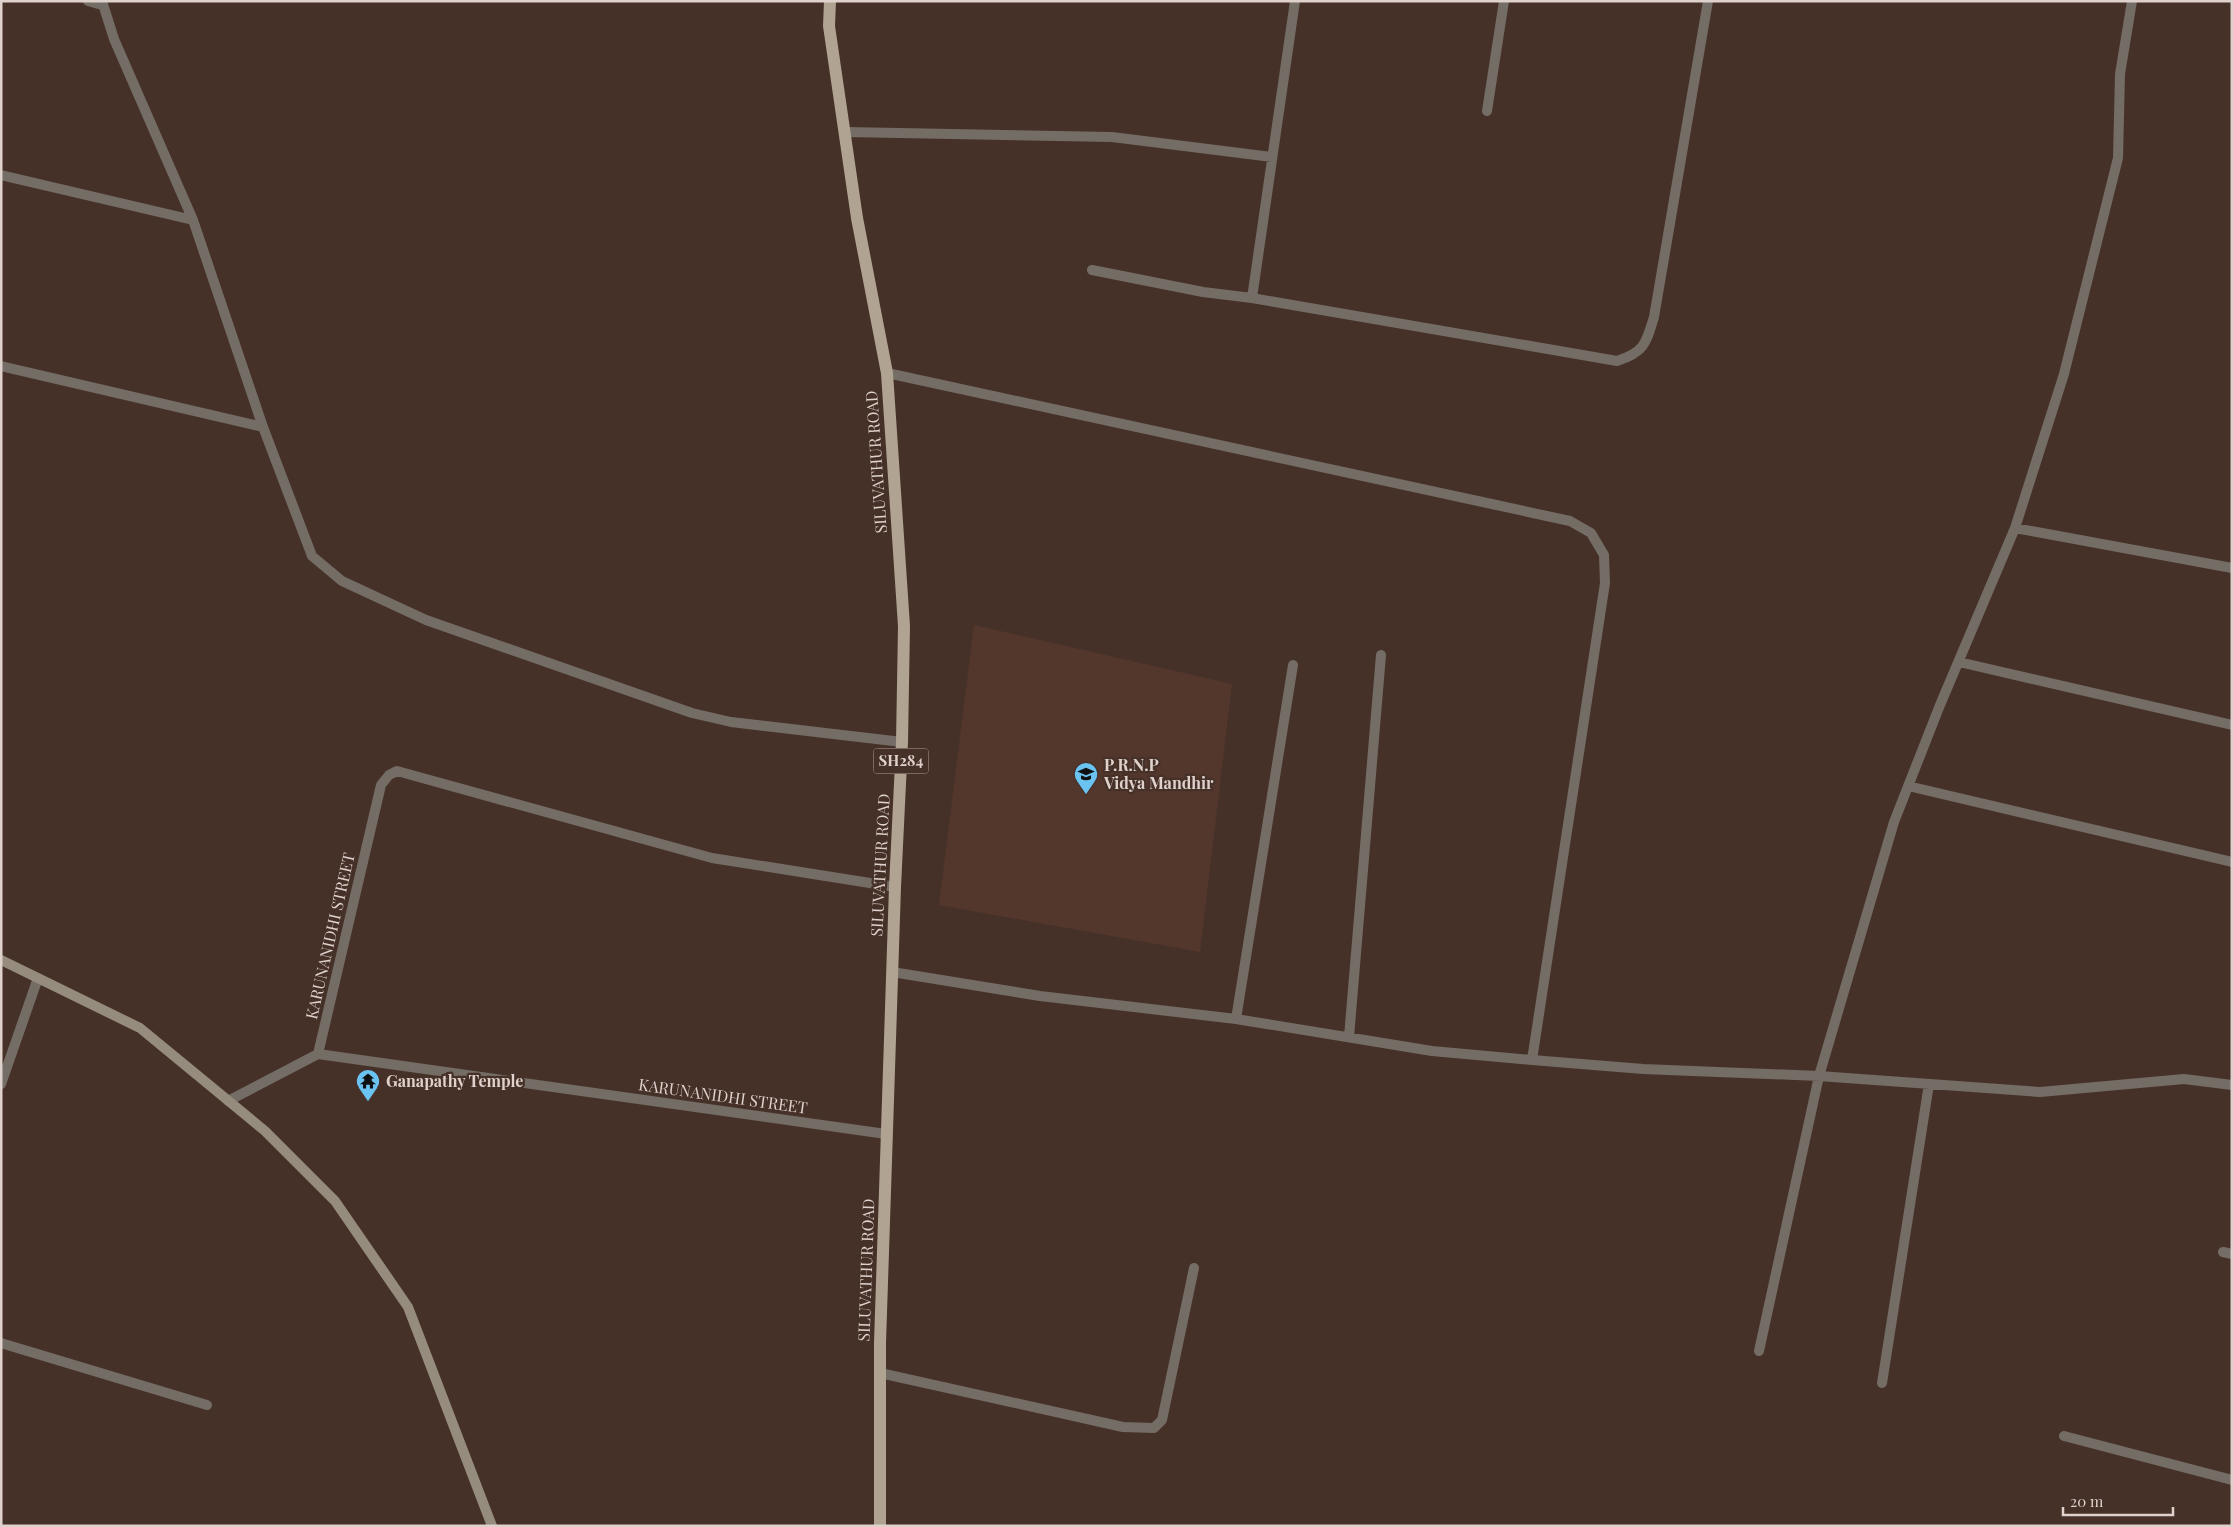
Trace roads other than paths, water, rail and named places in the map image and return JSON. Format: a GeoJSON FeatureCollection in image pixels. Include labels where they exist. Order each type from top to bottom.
{"type":"FeatureCollection","features":[{"type":"Feature","properties":{"kind":"main road","name":"SILUVATHUR ROAD"},"geometry":{"type":"LineString","coordinates":[[830,1],[829,26],[858,218],[887,373],[904,626],[902,742],[886,1134],[880,1373],[880,1526]]}},
{"type":"Feature","properties":{"kind":"main road"},"geometry":{"type":"LineString","coordinates":[[1,960],[140,1028],[265,1130],[335,1201],[408,1307],[492,1526]]}},
{"type":"Feature","properties":{"kind":"street"},"geometry":{"type":"LineString","coordinates":[[88,1],[102,3],[114,39],[193,220],[263,427],[312,556],[342,581],[426,620],[692,713],[731,722],[902,742]]}},
{"type":"Feature","properties":{"kind":"street"},"geometry":{"type":"LineString","coordinates":[[1252,298],[1295,1]]}},
{"type":"Feature","properties":{"kind":"street"},"geometry":{"type":"LineString","coordinates":[[1487,111],[1504,1]]}},
{"type":"Feature","properties":{"kind":"street"},"geometry":{"type":"LineString","coordinates":[[1092,270],[1203,292],[1252,298],[1617,361],[1634,356],[1646,342],[1654,317],[1708,1]]}},
{"type":"Feature","properties":{"kind":"street"},"geometry":{"type":"LineString","coordinates":[[1759,1351],[1819,1076],[1894,822],[2016,528],[2064,374],[2118,158],[2120,74],[2132,1]]}},
{"type":"Feature","properties":{"kind":"street"},"geometry":{"type":"LineString","coordinates":[[845,132],[1112,137],[1272,157]]}},
{"type":"Feature","properties":{"kind":"street"},"geometry":{"type":"LineString","coordinates":[[1,175],[193,220]]}},
{"type":"Feature","properties":{"kind":"street"},"geometry":{"type":"LineString","coordinates":[[1,366],[263,427]]}},
{"type":"Feature","properties":{"kind":"street"},"geometry":{"type":"LineString","coordinates":[[887,373],[1570,521],[1591,533],[1604,555],[1605,583],[1532,1060]]}},
{"type":"Feature","properties":{"kind":"street"},"geometry":{"type":"LineString","coordinates":[[2016,528],[2232,568]]}},
{"type":"Feature","properties":{"kind":"street"},"geometry":{"type":"LineString","coordinates":[[1349,1037],[1381,654]]}},
{"type":"Feature","properties":{"kind":"street"},"geometry":{"type":"LineString","coordinates":[[1959,662],[2232,725]]}},
{"type":"Feature","properties":{"kind":"street"},"geometry":{"type":"LineString","coordinates":[[1236,1019],[1293,665]]}},
{"type":"Feature","properties":{"kind":"street","name":"KARUNANIDHI STREET"},"geometry":{"type":"LineString","coordinates":[[886,1134],[318,1054],[381,785],[397,770],[712,858],[895,887]]}},
{"type":"Feature","properties":{"kind":"street"},"geometry":{"type":"LineString","coordinates":[[1908,786],[2232,862]]}},
{"type":"Feature","properties":{"kind":"street"},"geometry":{"type":"LineString","coordinates":[[892,972],[1040,996],[1236,1019],[1432,1051],[1532,1060],[1643,1069],[1819,1076],[2040,1092],[2184,1079],[2232,1085]]}},
{"type":"Feature","properties":{"kind":"street"},"geometry":{"type":"LineString","coordinates":[[1,1084],[38,978]]}},
{"type":"Feature","properties":{"kind":"street"},"geometry":{"type":"LineString","coordinates":[[228,1100],[318,1054]]}},
{"type":"Feature","properties":{"kind":"street"},"geometry":{"type":"LineString","coordinates":[[1882,1383],[1929,1084]]}},
{"type":"Feature","properties":{"kind":"street"},"geometry":{"type":"LineString","coordinates":[[880,1373],[1123,1427],[1154,1428],[1162,1420],[1194,1268]]}},
{"type":"Feature","properties":{"kind":"street"},"geometry":{"type":"LineString","coordinates":[[1,1343],[206,1405]]}},
{"type":"Feature","properties":{"kind":"street"},"geometry":{"type":"LineString","coordinates":[[2064,1436],[2232,1480]]}},
{"type":"Feature","properties":{"kind":"place","name":"P.R.N.P Vidya Mandhir"},"geometry":{"type":"Point","coordinates":[1086,795]}},
{"type":"Feature","properties":{"kind":"place","name":"Ganapathy Temple"},"geometry":{"type":"Point","coordinates":[368,1102]}}]}
